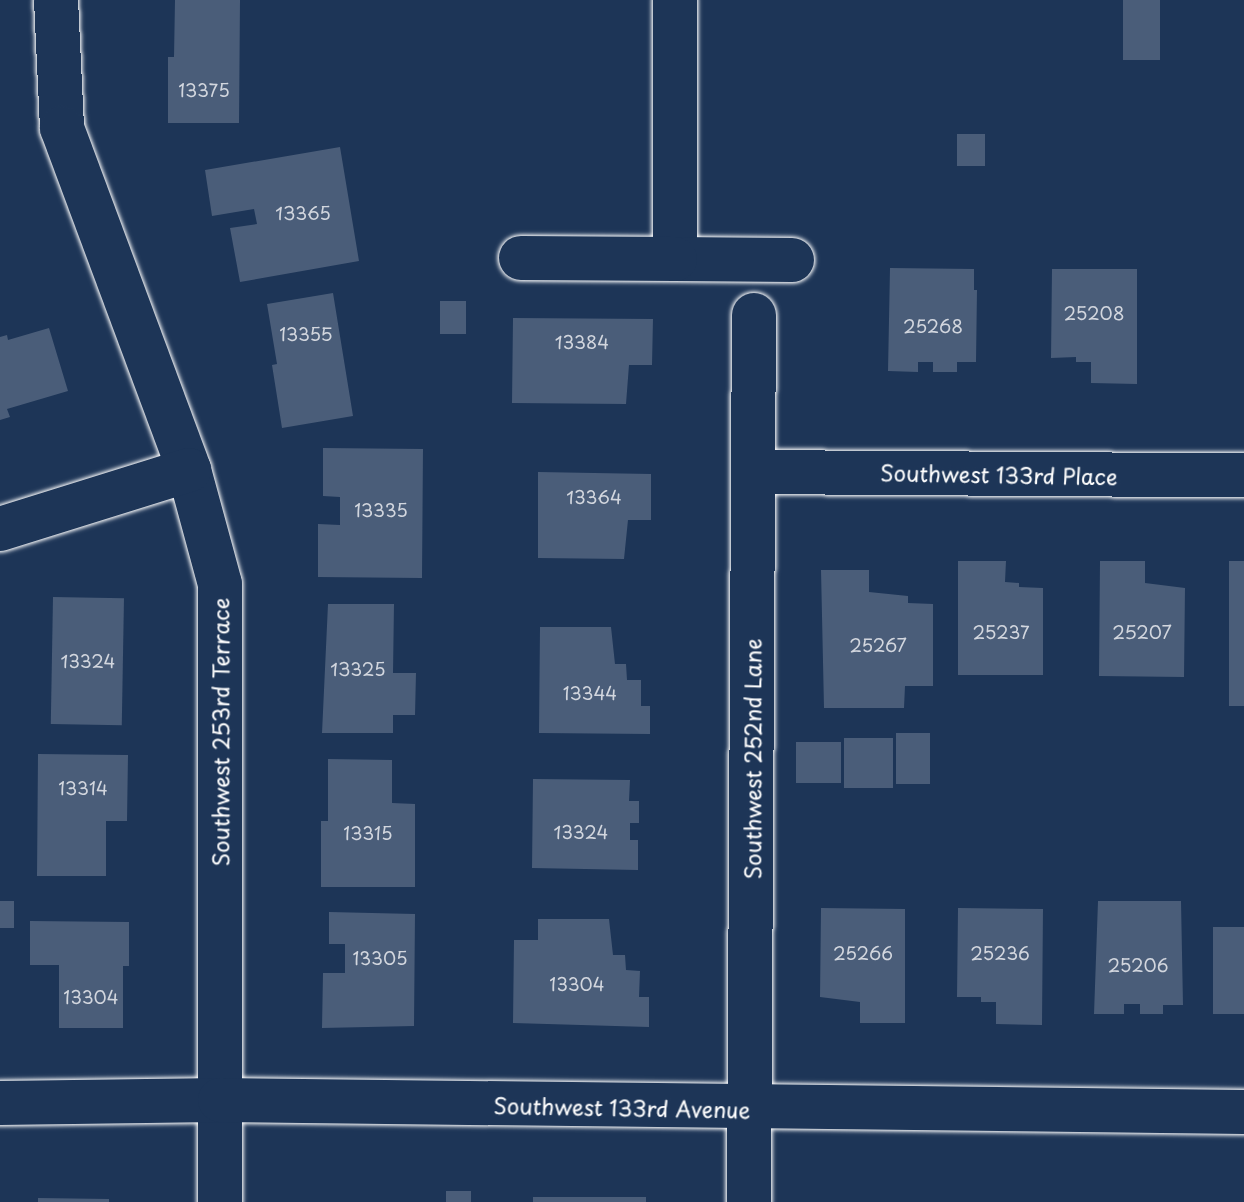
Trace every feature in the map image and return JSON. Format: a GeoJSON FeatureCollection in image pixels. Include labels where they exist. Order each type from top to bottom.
{"type":"FeatureCollection","features":[{"type":"Feature","properties":{"kind":"street","name":"Southwest 253rd Terrace"},"geometry":{"type":"LineString","coordinates":[[56,0],[62,128],[189,470],[220,584],[220,1202]]}},
{"type":"Feature","properties":{"kind":"street"},"geometry":{"type":"LineString","coordinates":[[675,0],[675,259]]}},
{"type":"Feature","properties":{"kind":"street"},"geometry":{"type":"LineString","coordinates":[[521,258],[792,260]]}},
{"type":"Feature","properties":{"kind":"street","name":"Southwest 252nd Lane"},"geometry":{"type":"LineString","coordinates":[[749,1202],[754,315]]}},
{"type":"Feature","properties":{"kind":"street"},"geometry":{"type":"LineString","coordinates":[[0,529],[189,470]]}},
{"type":"Feature","properties":{"kind":"street","name":"Southwest 133rd Place"},"geometry":{"type":"LineString","coordinates":[[753,472],[1244,475]]}},
{"type":"Feature","properties":{"kind":"street","name":"Southwest 133rd Avenue"},"geometry":{"type":"LineString","coordinates":[[0,1103],[220,1100],[750,1109],[1244,1112]]}},
{"type":"Feature","properties":{"kind":"building"},"geometry":{"type":"Polygon","coordinates":[[[175,0],[240,0],[239,123],[168,123],[168,57],[174,57],[175,0]]]}},
{"type":"Feature","properties":{"kind":"building"},"geometry":{"type":"Polygon","coordinates":[[[1123,0],[1160,0],[1160,60],[1123,60],[1123,0]]]}},
{"type":"Feature","properties":{"kind":"building"},"geometry":{"type":"Polygon","coordinates":[[[957,134],[985,134],[985,166],[957,166],[957,134]]]}},
{"type":"Feature","properties":{"kind":"building"},"geometry":{"type":"Polygon","coordinates":[[[340,147],[359,261],[240,282],[230,228],[257,224],[254,209],[212,216],[205,170],[340,147]]]}},
{"type":"Feature","properties":{"kind":"building"},"geometry":{"type":"Polygon","coordinates":[[[890,268],[974,269],[974,290],[977,290],[976,362],[957,362],[957,372],[933,372],[933,362],[918,362],[918,372],[888,371],[890,268]]]}},
{"type":"Feature","properties":{"kind":"building"},"geometry":{"type":"Polygon","coordinates":[[[1052,269],[1137,269],[1137,384],[1091,383],[1091,362],[1076,362],[1076,357],[1051,358],[1052,269]]]}},
{"type":"Feature","properties":{"kind":"building"},"geometry":{"type":"Polygon","coordinates":[[[333,293],[353,416],[282,428],[272,365],[277,364],[267,304],[333,293]]]}},
{"type":"Feature","properties":{"kind":"building"},"geometry":{"type":"Polygon","coordinates":[[[440,301],[466,301],[466,334],[440,334],[440,301]]]}},
{"type":"Feature","properties":{"kind":"building"},"geometry":{"type":"Polygon","coordinates":[[[513,318],[653,319],[652,365],[629,365],[626,404],[512,403],[513,318]]]}},
{"type":"Feature","properties":{"kind":"building"},"geometry":{"type":"Polygon","coordinates":[[[49,328],[68,391],[7,409],[10,417],[0,420],[0,337],[7,335],[8,340],[49,328]]]}},
{"type":"Feature","properties":{"kind":"building"},"geometry":{"type":"Polygon","coordinates":[[[323,448],[423,449],[422,578],[318,577],[318,524],[340,525],[340,497],[323,496],[323,448]]]}},
{"type":"Feature","properties":{"kind":"building"},"geometry":{"type":"Polygon","coordinates":[[[538,472],[651,474],[651,520],[628,520],[624,559],[538,558],[538,472]]]}},
{"type":"Feature","properties":{"kind":"building"},"geometry":{"type":"Polygon","coordinates":[[[958,561],[1006,561],[1005,582],[1019,583],[1019,587],[1043,588],[1043,675],[958,675],[958,561]]]}},
{"type":"Feature","properties":{"kind":"building"},"geometry":{"type":"Polygon","coordinates":[[[1100,561],[1145,561],[1145,583],[1185,588],[1184,677],[1099,676],[1100,561]]]}},
{"type":"Feature","properties":{"kind":"building"},"geometry":{"type":"Polygon","coordinates":[[[1229,561],[1244,561],[1244,706],[1229,706],[1229,561]]]}},
{"type":"Feature","properties":{"kind":"building"},"geometry":{"type":"Polygon","coordinates":[[[821,570],[869,570],[869,592],[908,596],[908,603],[933,604],[933,686],[905,686],[904,708],[824,708],[821,570]]]}},
{"type":"Feature","properties":{"kind":"building"},"geometry":{"type":"Polygon","coordinates":[[[53,597],[124,598],[122,725],[51,724],[53,597]]]}},
{"type":"Feature","properties":{"kind":"building"},"geometry":{"type":"Polygon","coordinates":[[[328,604],[394,604],[393,673],[416,673],[415,715],[393,715],[393,733],[322,733],[328,604]]]}},
{"type":"Feature","properties":{"kind":"building"},"geometry":{"type":"Polygon","coordinates":[[[540,627],[611,627],[615,664],[626,664],[627,680],[641,680],[641,706],[650,706],[650,734],[539,733],[540,627]]]}},
{"type":"Feature","properties":{"kind":"building"},"geometry":{"type":"Polygon","coordinates":[[[896,733],[930,733],[930,784],[896,784],[896,733]]]}},
{"type":"Feature","properties":{"kind":"building"},"geometry":{"type":"Polygon","coordinates":[[[844,738],[893,738],[893,788],[844,788],[844,738]]]}},
{"type":"Feature","properties":{"kind":"building"},"geometry":{"type":"Polygon","coordinates":[[[796,742],[841,742],[841,783],[796,783],[796,742]]]}},
{"type":"Feature","properties":{"kind":"building"},"geometry":{"type":"Polygon","coordinates":[[[38,754],[128,755],[127,821],[106,821],[106,876],[37,876],[38,754]]]}},
{"type":"Feature","properties":{"kind":"building"},"geometry":{"type":"Polygon","coordinates":[[[328,759],[392,760],[392,803],[415,804],[415,887],[321,887],[321,821],[328,821],[328,759]]]}},
{"type":"Feature","properties":{"kind":"building"},"geometry":{"type":"Polygon","coordinates":[[[533,779],[630,780],[629,801],[639,801],[639,823],[630,823],[630,840],[638,840],[638,870],[532,868],[533,779]]]}},
{"type":"Feature","properties":{"kind":"building"},"geometry":{"type":"Polygon","coordinates":[[[0,901],[14,901],[14,928],[0,928],[0,901]]]}},
{"type":"Feature","properties":{"kind":"building"},"geometry":{"type":"Polygon","coordinates":[[[1098,901],[1181,901],[1183,1005],[1163,1005],[1163,1014],[1140,1014],[1140,1004],[1124,1004],[1124,1014],[1094,1014],[1098,901]]]}},
{"type":"Feature","properties":{"kind":"building"},"geometry":{"type":"Polygon","coordinates":[[[821,908],[905,909],[905,1023],[860,1023],[860,1002],[820,997],[821,908]]]}},
{"type":"Feature","properties":{"kind":"building"},"geometry":{"type":"Polygon","coordinates":[[[958,908],[1043,909],[1042,1025],[996,1024],[996,1002],[981,1002],[981,997],[957,997],[958,908]]]}},
{"type":"Feature","properties":{"kind":"building"},"geometry":{"type":"Polygon","coordinates":[[[329,912],[415,914],[414,1026],[322,1028],[323,973],[345,973],[345,944],[329,944],[329,912]]]}},
{"type":"Feature","properties":{"kind":"building"},"geometry":{"type":"Polygon","coordinates":[[[538,919],[609,919],[613,955],[625,955],[626,970],[640,971],[639,997],[649,997],[649,1027],[513,1023],[514,940],[538,940],[538,919]]]}},
{"type":"Feature","properties":{"kind":"building"},"geometry":{"type":"Polygon","coordinates":[[[30,921],[129,922],[129,966],[123,966],[123,1028],[59,1028],[59,965],[30,965],[30,921]]]}},
{"type":"Feature","properties":{"kind":"building"},"geometry":{"type":"Polygon","coordinates":[[[1213,927],[1244,927],[1244,1014],[1213,1014],[1213,927]]]}},
{"type":"Feature","properties":{"kind":"building"},"geometry":{"type":"Polygon","coordinates":[[[446,1191],[471,1191],[471,1202],[446,1202],[446,1191]]]}},
{"type":"Feature","properties":{"kind":"building"},"geometry":{"type":"Polygon","coordinates":[[[533,1197],[646,1197],[646,1202],[533,1202],[533,1197]]]}},
{"type":"Feature","properties":{"kind":"building"},"geometry":{"type":"Polygon","coordinates":[[[38,1198],[109,1199],[109,1202],[38,1202],[38,1198]]]}}]}
